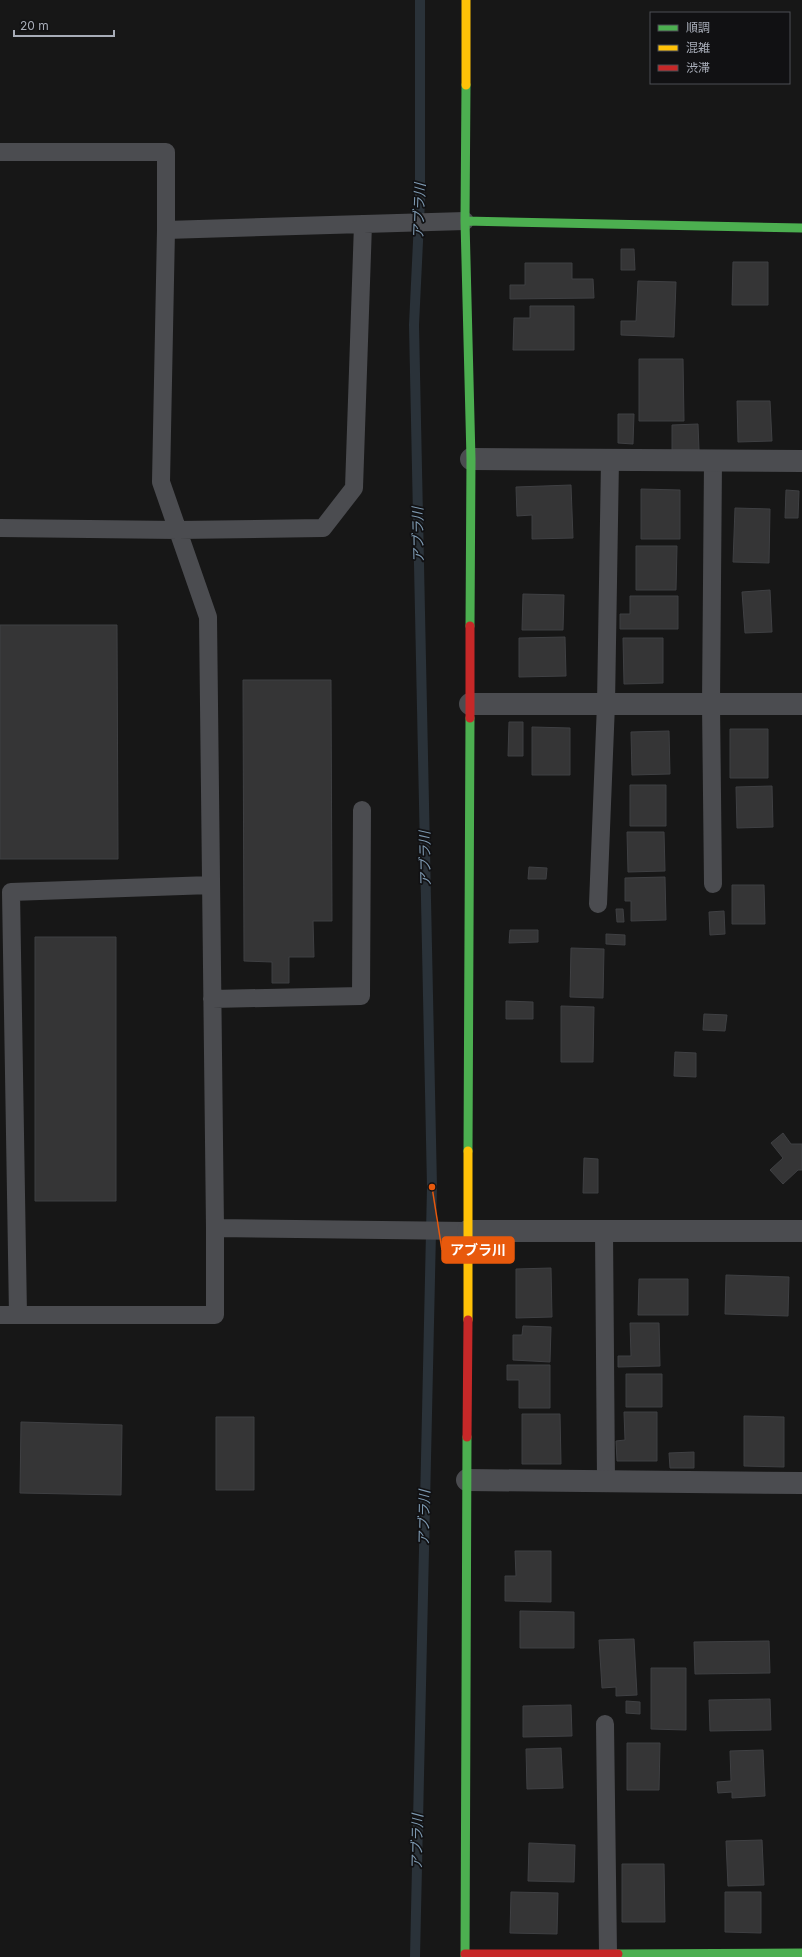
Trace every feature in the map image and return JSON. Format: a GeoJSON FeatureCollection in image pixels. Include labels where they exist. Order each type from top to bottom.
{"type":"FeatureCollection","features":[{"type":"Feature","properties":{"kind":"street"},"geometry":{"type":"LineString","coordinates":[[466,0],[466,221],[471,459],[465,1955],[608,1953],[795,1954]]}},
{"type":"Feature","properties":{"kind":"street"},"geometry":{"type":"LineString","coordinates":[[466,221],[802,228]]}},
{"type":"Feature","properties":{"kind":"street"},"geometry":{"type":"LineString","coordinates":[[471,459],[802,461]]}},
{"type":"Feature","properties":{"kind":"street"},"geometry":{"type":"LineString","coordinates":[[470,704],[802,704]]}},
{"type":"Feature","properties":{"kind":"street"},"geometry":{"type":"LineString","coordinates":[[468,1231],[802,1231]]}},
{"type":"Feature","properties":{"kind":"street"},"geometry":{"type":"LineString","coordinates":[[467,1480],[802,1483]]}},
{"type":"Feature","properties":{"kind":"lane"},"geometry":{"type":"LineString","coordinates":[[0,152],[166,152],[161,482],[208,617],[211,885],[214,1228],[214,1315],[9,1315],[11,892],[211,885]]}},
{"type":"Feature","properties":{"kind":"lane"},"geometry":{"type":"LineString","coordinates":[[166,230],[466,221]]}},
{"type":"Feature","properties":{"kind":"lane"},"geometry":{"type":"LineString","coordinates":[[0,528],[178,530],[323,528],[354,488],[363,224]]}},
{"type":"Feature","properties":{"kind":"lane"},"geometry":{"type":"LineString","coordinates":[[598,904],[606,704],[610,460]]}},
{"type":"Feature","properties":{"kind":"lane"},"geometry":{"type":"LineString","coordinates":[[713,460],[711,704],[713,884]]}},
{"type":"Feature","properties":{"kind":"lane"},"geometry":{"type":"LineString","coordinates":[[212,999],[361,996],[362,810]]}},
{"type":"Feature","properties":{"kind":"lane"},"geometry":{"type":"LineString","coordinates":[[214,1228],[468,1231]]}},
{"type":"Feature","properties":{"kind":"lane"},"geometry":{"type":"LineString","coordinates":[[604,1231],[606,1481]]}},
{"type":"Feature","properties":{"kind":"lane"},"geometry":{"type":"LineString","coordinates":[[605,1724],[608,1953]]}},
{"type":"Feature","properties":{"kind":"building"},"geometry":{"type":"Polygon","coordinates":[[[621,249],[634,249],[635,270],[621,270],[621,249]]]}},
{"type":"Feature","properties":{"kind":"building"},"geometry":{"type":"Polygon","coordinates":[[[733,262],[768,262],[768,305],[732,305],[733,262]]]}},
{"type":"Feature","properties":{"kind":"building"},"geometry":{"type":"Polygon","coordinates":[[[525,263],[572,263],[572,279],[593,279],[594,298],[510,299],[510,285],[525,285],[525,263]]]}},
{"type":"Feature","properties":{"kind":"building"},"geometry":{"type":"Polygon","coordinates":[[[638,281],[676,282],[674,337],[621,335],[621,321],[636,321],[638,281]]]}},
{"type":"Feature","properties":{"kind":"building"},"geometry":{"type":"Polygon","coordinates":[[[530,306],[574,306],[574,350],[513,350],[514,318],[530,318],[530,306]]]}},
{"type":"Feature","properties":{"kind":"building"},"geometry":{"type":"Polygon","coordinates":[[[639,359],[683,359],[684,421],[639,421],[639,359]]]}},
{"type":"Feature","properties":{"kind":"building"},"geometry":{"type":"Polygon","coordinates":[[[737,401],[770,401],[772,441],[738,442],[737,401]]]}},
{"type":"Feature","properties":{"kind":"building"},"geometry":{"type":"Polygon","coordinates":[[[618,414],[634,414],[633,444],[618,443],[618,414]]]}},
{"type":"Feature","properties":{"kind":"building"},"geometry":{"type":"Polygon","coordinates":[[[698,424],[699,450],[672,450],[672,425],[698,424]]]}},
{"type":"Feature","properties":{"kind":"building"},"geometry":{"type":"Polygon","coordinates":[[[571,485],[573,538],[532,539],[532,515],[517,516],[516,487],[571,485]]]}},
{"type":"Feature","properties":{"kind":"building"},"geometry":{"type":"Polygon","coordinates":[[[641,489],[680,490],[680,539],[641,539],[641,489]]]}},
{"type":"Feature","properties":{"kind":"building"},"geometry":{"type":"Polygon","coordinates":[[[786,490],[799,491],[798,518],[785,518],[786,490]]]}},
{"type":"Feature","properties":{"kind":"building"},"geometry":{"type":"Polygon","coordinates":[[[735,508],[770,509],[769,563],[733,562],[735,508]]]}},
{"type":"Feature","properties":{"kind":"building"},"geometry":{"type":"Polygon","coordinates":[[[636,546],[677,546],[676,590],[636,590],[636,546]]]}},
{"type":"Feature","properties":{"kind":"building"},"geometry":{"type":"Polygon","coordinates":[[[770,590],[772,632],[745,633],[742,592],[770,590]]]}},
{"type":"Feature","properties":{"kind":"building"},"geometry":{"type":"Polygon","coordinates":[[[523,594],[564,595],[563,630],[522,630],[523,594]]]}},
{"type":"Feature","properties":{"kind":"building"},"geometry":{"type":"Polygon","coordinates":[[[630,596],[678,596],[678,629],[620,629],[620,614],[630,614],[630,596]]]}},
{"type":"Feature","properties":{"kind":"building"},"geometry":{"type":"Polygon","coordinates":[[[0,625],[117,625],[118,859],[0,859],[0,625]]]}},
{"type":"Feature","properties":{"kind":"building"},"geometry":{"type":"Polygon","coordinates":[[[565,637],[566,676],[519,677],[519,638],[565,637]]]}},
{"type":"Feature","properties":{"kind":"building"},"geometry":{"type":"Polygon","coordinates":[[[623,638],[663,638],[663,683],[624,684],[623,638]]]}},
{"type":"Feature","properties":{"kind":"building"},"geometry":{"type":"Polygon","coordinates":[[[243,680],[331,680],[332,921],[313,921],[314,957],[289,957],[289,983],[272,983],[272,962],[244,961],[243,680]]]}},
{"type":"Feature","properties":{"kind":"building"},"geometry":{"type":"Polygon","coordinates":[[[509,722],[523,722],[523,756],[508,756],[509,722]]]}},
{"type":"Feature","properties":{"kind":"building"},"geometry":{"type":"Polygon","coordinates":[[[532,727],[570,728],[570,775],[532,775],[532,727]]]}},
{"type":"Feature","properties":{"kind":"building"},"geometry":{"type":"Polygon","coordinates":[[[730,729],[768,729],[768,778],[730,778],[730,729]]]}},
{"type":"Feature","properties":{"kind":"building"},"geometry":{"type":"Polygon","coordinates":[[[669,731],[670,774],[632,775],[631,732],[669,731]]]}},
{"type":"Feature","properties":{"kind":"building"},"geometry":{"type":"Polygon","coordinates":[[[630,785],[666,785],[666,826],[630,826],[630,785]]]}},
{"type":"Feature","properties":{"kind":"building"},"geometry":{"type":"Polygon","coordinates":[[[772,786],[773,827],[737,828],[736,787],[772,786]]]}},
{"type":"Feature","properties":{"kind":"building"},"geometry":{"type":"Polygon","coordinates":[[[627,832],[664,832],[665,871],[628,872],[627,832]]]}},
{"type":"Feature","properties":{"kind":"building"},"geometry":{"type":"Polygon","coordinates":[[[529,867],[547,868],[546,879],[528,879],[529,867]]]}},
{"type":"Feature","properties":{"kind":"building"},"geometry":{"type":"Polygon","coordinates":[[[665,877],[666,920],[631,921],[631,901],[625,901],[625,878],[665,877]]]}},
{"type":"Feature","properties":{"kind":"building"},"geometry":{"type":"Polygon","coordinates":[[[732,885],[764,885],[765,924],[732,924],[732,885]]]}},
{"type":"Feature","properties":{"kind":"building"},"geometry":{"type":"Polygon","coordinates":[[[616,909],[623,909],[624,922],[617,922],[616,909]]]}},
{"type":"Feature","properties":{"kind":"building"},"geometry":{"type":"Polygon","coordinates":[[[724,911],[725,934],[710,935],[709,912],[724,911]]]}},
{"type":"Feature","properties":{"kind":"building"},"geometry":{"type":"Polygon","coordinates":[[[510,930],[538,930],[538,942],[509,943],[510,930]]]}},
{"type":"Feature","properties":{"kind":"building"},"geometry":{"type":"Polygon","coordinates":[[[606,934],[625,935],[625,945],[606,944],[606,934]]]}},
{"type":"Feature","properties":{"kind":"building"},"geometry":{"type":"Polygon","coordinates":[[[35,937],[116,937],[116,1201],[35,1201],[35,937]]]}},
{"type":"Feature","properties":{"kind":"building"},"geometry":{"type":"Polygon","coordinates":[[[571,948],[604,949],[603,998],[570,997],[571,948]]]}},
{"type":"Feature","properties":{"kind":"building"},"geometry":{"type":"Polygon","coordinates":[[[506,1001],[533,1002],[533,1019],[506,1019],[506,1001]]]}},
{"type":"Feature","properties":{"kind":"building"},"geometry":{"type":"Polygon","coordinates":[[[561,1006],[594,1007],[593,1062],[561,1062],[561,1006]]]}},
{"type":"Feature","properties":{"kind":"building"},"geometry":{"type":"Polygon","coordinates":[[[704,1014],[727,1015],[725,1031],[703,1030],[704,1014]]]}},
{"type":"Feature","properties":{"kind":"building"},"geometry":{"type":"Polygon","coordinates":[[[675,1052],[696,1053],[696,1077],[674,1076],[675,1052]]]}},
{"type":"Feature","properties":{"kind":"building"},"geometry":{"type":"Polygon","coordinates":[[[783,1133],[791,1144],[802,1144],[802,1170],[798,1170],[783,1184],[770,1170],[783,1158],[771,1143],[783,1133]]]}},
{"type":"Feature","properties":{"kind":"building"},"geometry":{"type":"Polygon","coordinates":[[[584,1158],[598,1159],[598,1193],[583,1193],[584,1158]]]}},
{"type":"Feature","properties":{"kind":"building"},"geometry":{"type":"Polygon","coordinates":[[[551,1268],[552,1317],[516,1318],[516,1269],[551,1268]]]}},
{"type":"Feature","properties":{"kind":"building"},"geometry":{"type":"Polygon","coordinates":[[[726,1275],[789,1277],[788,1316],[725,1314],[726,1275]]]}},
{"type":"Feature","properties":{"kind":"building"},"geometry":{"type":"Polygon","coordinates":[[[639,1279],[688,1279],[688,1315],[638,1315],[639,1279]]]}},
{"type":"Feature","properties":{"kind":"building"},"geometry":{"type":"Polygon","coordinates":[[[630,1323],[659,1323],[660,1366],[618,1367],[618,1356],[631,1356],[630,1323]]]}},
{"type":"Feature","properties":{"kind":"building"},"geometry":{"type":"Polygon","coordinates":[[[523,1326],[551,1327],[550,1362],[513,1360],[513,1335],[522,1335],[523,1326]]]}},
{"type":"Feature","properties":{"kind":"building"},"geometry":{"type":"Polygon","coordinates":[[[507,1365],[550,1365],[550,1408],[519,1408],[519,1380],[507,1380],[507,1365]]]}},
{"type":"Feature","properties":{"kind":"building"},"geometry":{"type":"Polygon","coordinates":[[[626,1374],[662,1374],[662,1407],[626,1407],[626,1374]]]}},
{"type":"Feature","properties":{"kind":"building"},"geometry":{"type":"Polygon","coordinates":[[[624,1412],[657,1412],[657,1461],[617,1461],[616,1441],[625,1440],[624,1412]]]}},
{"type":"Feature","properties":{"kind":"building"},"geometry":{"type":"Polygon","coordinates":[[[522,1414],[560,1414],[561,1464],[522,1464],[522,1414]]]}},
{"type":"Feature","properties":{"kind":"building"},"geometry":{"type":"Polygon","coordinates":[[[744,1416],[784,1417],[784,1467],[744,1466],[744,1416]]]}},
{"type":"Feature","properties":{"kind":"building"},"geometry":{"type":"Polygon","coordinates":[[[216,1417],[254,1417],[254,1490],[216,1490],[216,1417]]]}},
{"type":"Feature","properties":{"kind":"building"},"geometry":{"type":"Polygon","coordinates":[[[21,1422],[122,1425],[121,1495],[20,1493],[21,1422]]]}},
{"type":"Feature","properties":{"kind":"building"},"geometry":{"type":"Polygon","coordinates":[[[694,1452],[694,1468],[670,1468],[669,1453],[694,1452]]]}},
{"type":"Feature","properties":{"kind":"building"},"geometry":{"type":"Polygon","coordinates":[[[515,1551],[551,1551],[551,1602],[505,1601],[505,1576],[516,1576],[515,1551]]]}},
{"type":"Feature","properties":{"kind":"building"},"geometry":{"type":"Polygon","coordinates":[[[520,1611],[574,1612],[574,1648],[520,1648],[520,1611]]]}},
{"type":"Feature","properties":{"kind":"building"},"geometry":{"type":"Polygon","coordinates":[[[634,1639],[637,1695],[616,1696],[616,1687],[602,1688],[599,1640],[634,1639]]]}},
{"type":"Feature","properties":{"kind":"building"},"geometry":{"type":"Polygon","coordinates":[[[769,1641],[770,1673],[695,1674],[694,1642],[769,1641]]]}},
{"type":"Feature","properties":{"kind":"building"},"geometry":{"type":"Polygon","coordinates":[[[651,1668],[686,1668],[686,1730],[651,1729],[651,1668]]]}},
{"type":"Feature","properties":{"kind":"building"},"geometry":{"type":"Polygon","coordinates":[[[770,1699],[771,1730],[710,1731],[709,1700],[770,1699]]]}},
{"type":"Feature","properties":{"kind":"building"},"geometry":{"type":"Polygon","coordinates":[[[626,1701],[640,1702],[640,1714],[626,1713],[626,1701]]]}},
{"type":"Feature","properties":{"kind":"building"},"geometry":{"type":"Polygon","coordinates":[[[571,1705],[572,1736],[523,1737],[523,1706],[571,1705]]]}},
{"type":"Feature","properties":{"kind":"building"},"geometry":{"type":"Polygon","coordinates":[[[627,1743],[660,1743],[659,1790],[627,1790],[627,1743]]]}},
{"type":"Feature","properties":{"kind":"building"},"geometry":{"type":"Polygon","coordinates":[[[561,1748],[563,1788],[527,1789],[526,1749],[561,1748]]]}},
{"type":"Feature","properties":{"kind":"building"},"geometry":{"type":"Polygon","coordinates":[[[763,1750],[765,1796],[732,1798],[732,1792],[718,1793],[717,1782],[731,1781],[730,1751],[763,1750]]]}},
{"type":"Feature","properties":{"kind":"building"},"geometry":{"type":"Polygon","coordinates":[[[762,1840],[764,1885],[728,1886],[726,1841],[762,1840]]]}},
{"type":"Feature","properties":{"kind":"building"},"geometry":{"type":"Polygon","coordinates":[[[529,1843],[575,1845],[574,1882],[528,1881],[529,1843]]]}},
{"type":"Feature","properties":{"kind":"building"},"geometry":{"type":"Polygon","coordinates":[[[622,1864],[664,1864],[665,1922],[622,1922],[622,1864]]]}},
{"type":"Feature","properties":{"kind":"building"},"geometry":{"type":"Polygon","coordinates":[[[511,1892],[558,1893],[557,1934],[510,1933],[511,1892]]]}},
{"type":"Feature","properties":{"kind":"building"},"geometry":{"type":"Polygon","coordinates":[[[725,1892],[761,1892],[761,1933],[725,1932],[725,1892]]]}},
{"type":"Feature","properties":{"kind":"waterway","name":"アブラ川"},"geometry":{"type":"LineString","coordinates":[[415,1957],[432,1187],[414,325],[420,200],[420,0]]}},
{"type":"Feature","properties":{"kind":"traffic: fast"},"geometry":{"type":"LineString","coordinates":[[466,85],[465,221],[471,459],[470,626]]}},
{"type":"Feature","properties":{"kind":"traffic: fast"},"geometry":{"type":"LineString","coordinates":[[465,221],[802,228]]}},
{"type":"Feature","properties":{"kind":"traffic: fast"},"geometry":{"type":"LineString","coordinates":[[468,1151],[470,718]]}},
{"type":"Feature","properties":{"kind":"traffic: fast"},"geometry":{"type":"LineString","coordinates":[[465,1957],[467,1437]]}},
{"type":"Feature","properties":{"kind":"traffic: fast"},"geometry":{"type":"LineString","coordinates":[[618,1954],[802,1953]]}},
{"type":"Feature","properties":{"kind":"traffic: slow"},"geometry":{"type":"LineString","coordinates":[[466,0],[466,85]]}},
{"type":"Feature","properties":{"kind":"traffic: slow"},"geometry":{"type":"LineString","coordinates":[[468,1151],[468,1320]]}},
{"type":"Feature","properties":{"kind":"traffic: jam"},"geometry":{"type":"LineString","coordinates":[[470,626],[470,718]]}},
{"type":"Feature","properties":{"kind":"traffic: jam"},"geometry":{"type":"LineString","coordinates":[[467,1437],[468,1320]]}},
{"type":"Feature","properties":{"kind":"traffic: jam"},"geometry":{"type":"LineString","coordinates":[[465,1954],[618,1954]]}},
{"type":"Feature","properties":{"kind":"place","name":"アブラ川"},"geometry":{"type":"Point","coordinates":[432,1187]}}]}
